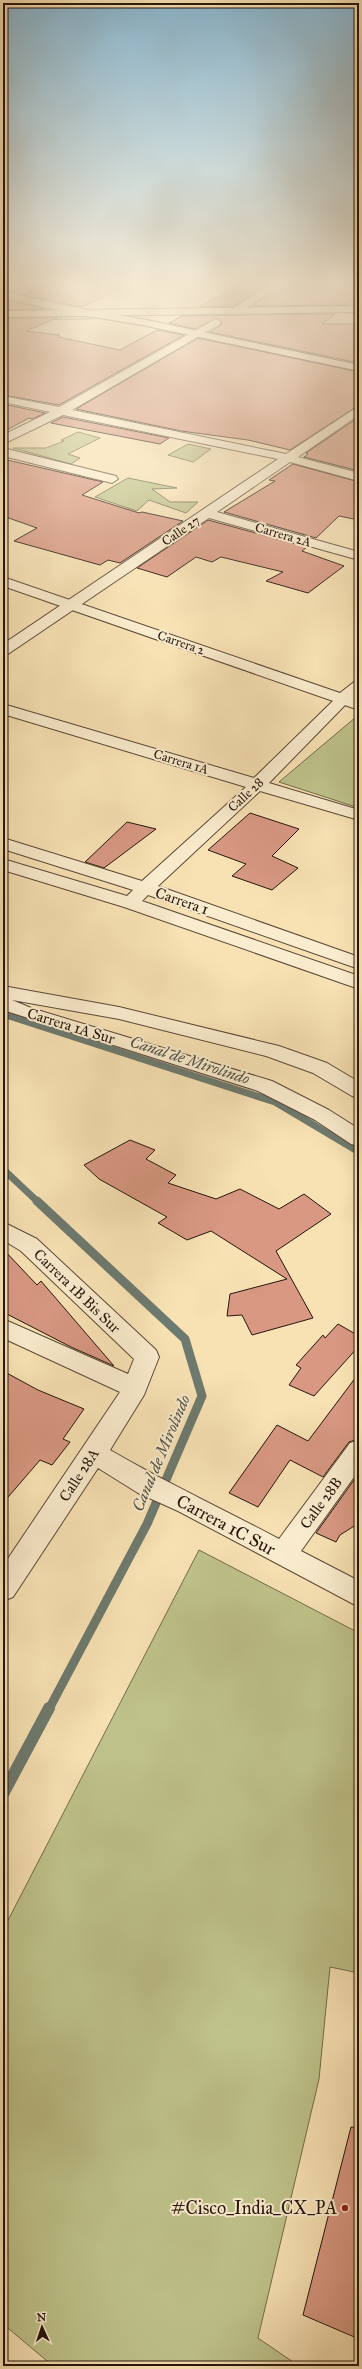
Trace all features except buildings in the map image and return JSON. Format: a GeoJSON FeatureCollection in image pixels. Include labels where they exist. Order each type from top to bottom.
{"type":"FeatureCollection","features":[{"type":"Feature","properties":{"kind":"street"},"geometry":{"type":"LineString","coordinates":[[3,440],[61,411],[90,395]]}},
{"type":"Feature","properties":{"kind":"street"},"geometry":{"type":"LineString","coordinates":[[3,399],[289,458],[359,477]]}},
{"type":"Feature","properties":{"kind":"street","name":"Calle 27"},"geometry":{"type":"LineString","coordinates":[[3,651],[359,410]]}},
{"type":"Feature","properties":{"kind":"street"},"geometry":{"type":"LineString","coordinates":[[3,452],[112,479]]}},
{"type":"Feature","properties":{"kind":"street","name":"Carrera 2A"},"geometry":{"type":"LineString","coordinates":[[207,513],[359,556]]}},
{"type":"Feature","properties":{"kind":"street","name":"Carrera 2"},"geometry":{"type":"LineString","coordinates":[[3,566],[270,659]]}},
{"type":"Feature","properties":{"kind":"street","name":"Carrera 2"},"geometry":{"type":"LineString","coordinates":[[3,581],[213,655],[352,689],[359,705]]}},
{"type":"Feature","properties":{"kind":"street"},"geometry":{"type":"LineString","coordinates":[[213,655],[227,644]]}},
{"type":"Feature","properties":{"kind":"street","name":"Calle 28"},"geometry":{"type":"LineString","coordinates":[[130,903],[257,785],[352,689]]}},
{"type":"Feature","properties":{"kind":"street","name":"Carrera 1A"},"geometry":{"type":"LineString","coordinates":[[3,709],[359,815]]}},
{"type":"Feature","properties":{"kind":"street","name":"Carrera 1"},"geometry":{"type":"LineString","coordinates":[[3,843],[145,888],[357,974]]}},
{"type":"Feature","properties":{"kind":"street","name":"Carrera 1"},"geometry":{"type":"LineString","coordinates":[[3,864],[357,974]]}},
{"type":"Feature","properties":{"kind":"street","name":"Carrera 1A Sur"},"geometry":{"type":"LineString","coordinates":[[3,992],[119,1013],[272,1051],[320,1068],[359,1090]]}},
{"type":"Feature","properties":{"kind":"street","name":"Carrera 1A Sur"},"geometry":{"type":"LineString","coordinates":[[3,1003],[24,1012],[265,1086],[322,1115],[359,1139]]}},
{"type":"Feature","properties":{"kind":"street","name":"Carrera 1B Bis Sur"},"geometry":{"type":"LineString","coordinates":[[3,1230],[29,1245],[147,1357]]}},
{"type":"Feature","properties":{"kind":"street"},"geometry":{"type":"LineString","coordinates":[[3,1328],[135,1388]]}},
{"type":"Feature","properties":{"kind":"street","name":"Calle 28A"},"geometry":{"type":"LineString","coordinates":[[4,1587],[94,1453],[135,1388],[147,1357]]}},
{"type":"Feature","properties":{"kind":"street","name":"Calle 28B"},"geometry":{"type":"LineString","coordinates":[[282,1555],[359,1450]]}},
{"type":"Feature","properties":{"kind":"street","name":"Carrera 1C Sur"},"geometry":{"type":"LineString","coordinates":[[94,1453],[147,1485],[187,1503],[359,1595]]}},
{"type":"Feature","properties":{"kind":"green space"},"geometry":{"type":"Polygon","coordinates":[[[78,432],[100,438],[68,454],[80,458],[71,464],[13,448],[46,448],[64,441],[61,440],[78,432]]]}},
{"type":"Feature","properties":{"kind":"green space"},"geometry":{"type":"Polygon","coordinates":[[[188,444],[211,449],[193,462],[168,455],[188,444]]]}},
{"type":"Feature","properties":{"kind":"green space"},"geometry":{"type":"Polygon","coordinates":[[[128,478],[177,488],[152,489],[170,502],[198,502],[186,513],[149,500],[137,511],[95,497],[128,478]]]}},
{"type":"Feature","properties":{"kind":"green space"},"geometry":{"type":"Polygon","coordinates":[[[356,717],[359,717],[359,808],[279,782],[356,717]]]}},
{"type":"Feature","properties":{"kind":"green space"},"geometry":{"type":"Polygon","coordinates":[[[199,1550],[359,1633],[359,1973],[330,1967],[319,2079],[258,2338],[299,2366],[53,2366],[3,2324],[3,1930],[199,1550]]]}},
{"type":"Feature","properties":{"kind":"waterway","name":"Canal de Mirolindo"},"geometry":{"type":"LineString","coordinates":[[3,1014],[275,1102],[359,1152]]}},
{"type":"Feature","properties":{"kind":"waterway","name":"Canal de Mirolindo"},"geometry":{"type":"LineString","coordinates":[[3,1169],[38,1202]]}},
{"type":"Feature","properties":{"kind":"waterway","name":"Canal de Mirolindo"},"geometry":{"type":"LineString","coordinates":[[37,1201],[185,1339],[202,1396],[147,1524],[49,1709]]}},
{"type":"Feature","properties":{"kind":"waterway","name":"Canal de Mirolindo"},"geometry":{"type":"LineString","coordinates":[[3,1794],[49,1708]]}},
{"type":"Feature","properties":{"kind":"place","name":"#Cisco_India_CX_PA"},"geometry":{"type":"Point","coordinates":[345,2208]}}]}
